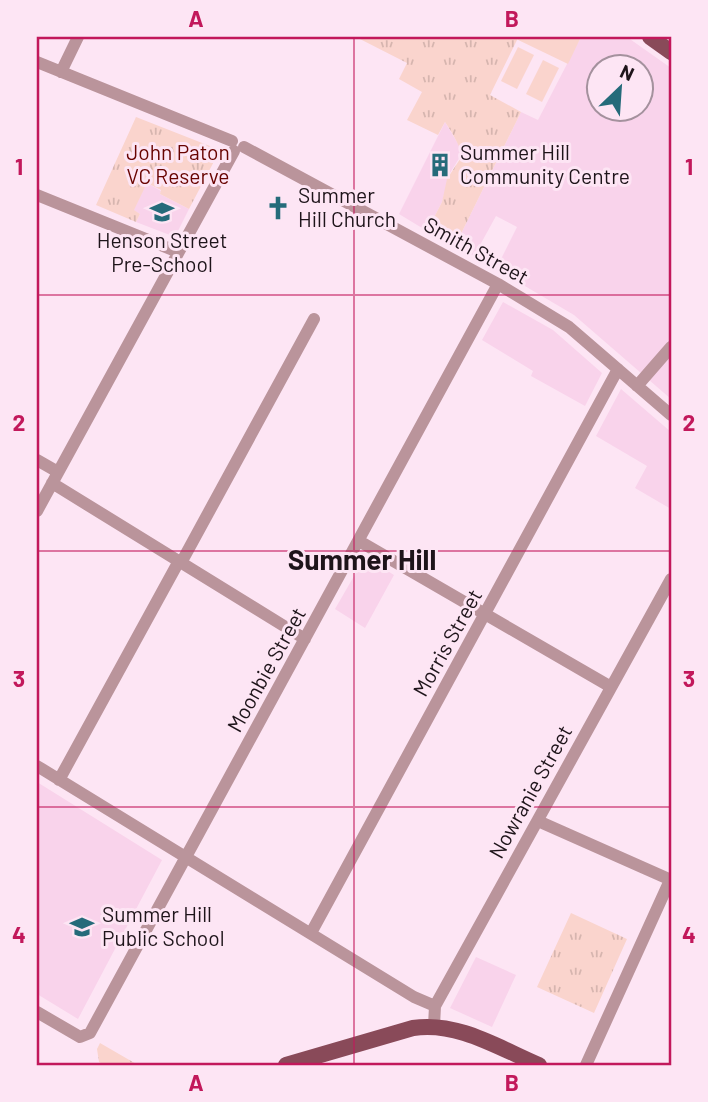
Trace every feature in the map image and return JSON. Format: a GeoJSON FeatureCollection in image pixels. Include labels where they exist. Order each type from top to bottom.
{"type":"FeatureCollection","features":[{"type":"Feature","properties":{"kind":"main road"},"geometry":{"type":"LineString","coordinates":[[650,37],[671,52]]}},
{"type":"Feature","properties":{"kind":"main road"},"geometry":{"type":"LineString","coordinates":[[295,1064],[413,1028],[434,1026],[460,1031],[539,1065]]}},
{"type":"Feature","properties":{"kind":"street"},"geometry":{"type":"LineString","coordinates":[[61,72],[78,37]]}},
{"type":"Feature","properties":{"kind":"street","name":"Smith Street"},"geometry":{"type":"LineString","coordinates":[[37,62],[236,146],[498,284],[569,327],[671,415]]}},
{"type":"Feature","properties":{"kind":"street"},"geometry":{"type":"LineString","coordinates":[[37,511],[236,146]]}},
{"type":"Feature","properties":{"kind":"street"},"geometry":{"type":"LineString","coordinates":[[37,195],[178,252]]}},
{"type":"Feature","properties":{"kind":"street","name":"Moonbie Street"},"geometry":{"type":"LineString","coordinates":[[37,1012],[77,1036],[88,1036],[498,284]]}},
{"type":"Feature","properties":{"kind":"street"},"geometry":{"type":"LineString","coordinates":[[60,780],[314,319]]}},
{"type":"Feature","properties":{"kind":"street"},"geometry":{"type":"LineString","coordinates":[[637,386],[671,346]]}},
{"type":"Feature","properties":{"kind":"street","name":"Morris Street"},"geometry":{"type":"LineString","coordinates":[[311,933],[618,369]]}},
{"type":"Feature","properties":{"kind":"street"},"geometry":{"type":"LineString","coordinates":[[37,460],[55,477],[180,562],[306,639]]}},
{"type":"Feature","properties":{"kind":"street"},"geometry":{"type":"LineString","coordinates":[[359,541],[611,687]]}},
{"type":"Feature","properties":{"kind":"street","name":"Nowranie Street"},"geometry":{"type":"LineString","coordinates":[[434,1026],[435,1006],[671,579]]}},
{"type":"Feature","properties":{"kind":"street"},"geometry":{"type":"LineString","coordinates":[[37,766],[417,999],[435,1006]]}},
{"type":"Feature","properties":{"kind":"street"},"geometry":{"type":"LineString","coordinates":[[538,821],[671,879],[586,1065]]}},
{"type":"Feature","properties":{"kind":"street"},"geometry":{"type":"LineString","coordinates":[[417,999],[434,1026]]}},
{"type":"Feature","properties":{"kind":"shaded area"},"geometry":{"type":"Polygon","coordinates":[[[581,37],[627,37],[648,52],[586,52],[586,122],[656,122],[656,57],[671,68],[671,399],[574,315],[496,269],[517,227],[496,216],[474,256],[455,246],[521,112],[538,120],[581,37]]]}},
{"type":"Feature","properties":{"kind":"shaded area"},"geometry":{"type":"Polygon","coordinates":[[[445,122],[463,152],[450,173],[442,202],[427,231],[399,214],[445,122]]]}},
{"type":"Feature","properties":{"kind":"shaded area","name":"Henson Street Pre-School"},"geometry":{"type":"Polygon","coordinates":[[[147,183],[161,191],[160,194],[189,209],[175,237],[136,222],[140,214],[133,210],[147,183]]]}},
{"type":"Feature","properties":{"kind":"shaded area"},"geometry":{"type":"Polygon","coordinates":[[[503,302],[553,330],[602,373],[585,406],[531,376],[533,371],[482,340],[503,302]]]}},
{"type":"Feature","properties":{"kind":"shaded area"},"geometry":{"type":"Polygon","coordinates":[[[621,389],[671,432],[671,509],[635,488],[647,466],[596,436],[621,389]]]}},
{"type":"Feature","properties":{"kind":"shaded area"},"geometry":{"type":"Polygon","coordinates":[[[365,557],[394,575],[365,628],[335,609],[365,557]]]}},
{"type":"Feature","properties":{"kind":"shaded area","name":"Summer Hill Public School"},"geometry":{"type":"Polygon","coordinates":[[[37,782],[162,860],[78,1019],[37,994],[37,782]]]}},
{"type":"Feature","properties":{"kind":"shaded area"},"geometry":{"type":"Polygon","coordinates":[[[476,957],[516,975],[492,1027],[450,1008],[476,957]]]}},
{"type":"Feature","properties":{"kind":"green space"},"geometry":{"type":"Polygon","coordinates":[[[356,37],[518,38],[490,95],[521,112],[455,246],[427,231],[442,202],[447,179],[462,156],[458,144],[445,122],[438,135],[407,120],[422,92],[399,79],[407,63],[356,37]]]}},
{"type":"Feature","properties":{"kind":"green space"},"geometry":{"type":"Polygon","coordinates":[[[512,37],[581,37],[568,64],[512,37]]]}},
{"type":"Feature","properties":{"kind":"green space"},"geometry":{"type":"Polygon","coordinates":[[[518,47],[534,55],[517,89],[501,81],[518,47]]]}},
{"type":"Feature","properties":{"kind":"green space"},"geometry":{"type":"Polygon","coordinates":[[[543,60],[559,68],[542,102],[526,94],[543,60]]]}},
{"type":"Feature","properties":{"kind":"green space","name":"John Paton VC Reserve"},"geometry":{"type":"Polygon","coordinates":[[[136,117],[220,150],[189,209],[160,194],[161,190],[147,183],[134,210],[140,214],[136,222],[96,205],[136,117]]]}},
{"type":"Feature","properties":{"kind":"green space"},"geometry":{"type":"Polygon","coordinates":[[[571,913],[627,939],[594,1013],[537,987],[571,913]]]}},
{"type":"Feature","properties":{"kind":"green space"},"geometry":{"type":"Polygon","coordinates":[[[100,1043],[138,1065],[104,1065],[99,1062],[97,1049],[100,1043]]]}},
{"type":"Feature","properties":{"kind":"place","name":"Summer Hill Community Centre"},"geometry":{"type":"Point","coordinates":[440,165]}},
{"type":"Feature","properties":{"kind":"place","name":"Summer Hill Church"},"geometry":{"type":"Point","coordinates":[278,208]}},
{"type":"Feature","properties":{"kind":"place","name":"Henson Street Pre-School"},"geometry":{"type":"Point","coordinates":[162,212]}},
{"type":"Feature","properties":{"kind":"place","name":"Summer Hill Public School"},"geometry":{"type":"Point","coordinates":[82,927]}},
{"type":"Feature","properties":{"kind":"district","name":"Summer Hill"},"geometry":{"type":"Point","coordinates":[362,560]}}]}
